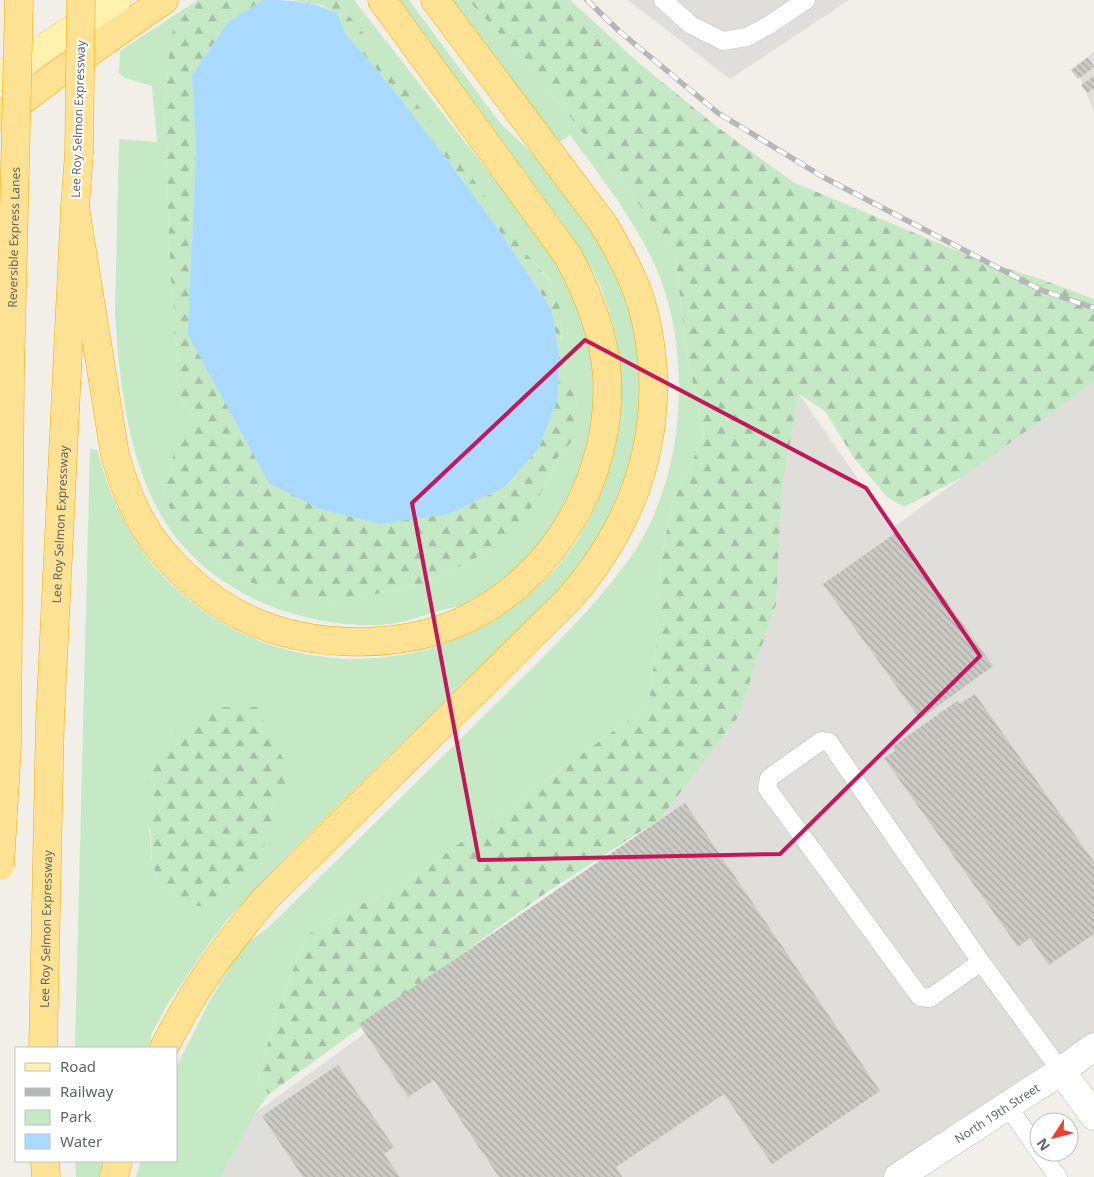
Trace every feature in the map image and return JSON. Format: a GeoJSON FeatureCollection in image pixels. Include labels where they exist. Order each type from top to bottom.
{"type":"FeatureCollection","features":[{"type":"Feature","properties":{"kind":"highway","name":"Reversible Express Lanes"},"geometry":{"type":"LineString","coordinates":[[0,866],[7,747],[10,377],[19,0]]}},
{"type":"Feature","properties":{"kind":"highway","name":"Lee Roy Selmon Expressway"},"geometry":{"type":"LineString","coordinates":[[43,1047],[50,721],[75,208],[80,153],[82,0]]}},
{"type":"Feature","properties":{"kind":"highway"},"geometry":{"type":"LineString","coordinates":[[0,117],[164,0]]}},
{"type":"Feature","properties":{"kind":"highway"},"geometry":{"type":"LineString","coordinates":[[75,208],[115,455],[126,490],[142,522],[159,548],[181,572],[204,592],[252,621],[308,638],[336,641],[363,642],[412,636],[459,622],[500,598],[538,566],[553,548],[566,530],[586,488],[606,420],[607,374],[604,350],[590,300],[568,256],[382,0]]}},
{"type":"Feature","properties":{"kind":"highway"},"geometry":{"type":"LineString","coordinates":[[165,1047],[202,979],[265,899],[586,580],[602,558],[626,516],[642,473],[653,418],[652,367],[645,316],[629,270],[604,225],[435,0]]}},
{"type":"Feature","properties":{"kind":"highway"},"geometry":{"type":"LineString","coordinates":[[45,1162],[46,1177]]}},
{"type":"Feature","properties":{"kind":"highway"},"geometry":{"type":"LineString","coordinates":[[114,1177],[118,1162]]}},
{"type":"Feature","properties":{"kind":"main road"},"geometry":{"type":"LineString","coordinates":[[0,77],[117,0]]}},
{"type":"Feature","properties":{"kind":"street","name":"North 19th Street"},"geometry":{"type":"LineString","coordinates":[[898,1177],[1061,1071],[1094,1046]]}},
{"type":"Feature","properties":{"kind":"street"},"geometry":{"type":"LineString","coordinates":[[1061,1071],[1094,1116]]}},
{"type":"Feature","properties":{"kind":"lane"},"geometry":{"type":"LineString","coordinates":[[664,0],[691,25],[723,41],[747,37],[769,25],[806,0]]}},
{"type":"Feature","properties":{"kind":"lane"},"geometry":{"type":"LineString","coordinates":[[981,962],[930,998],[920,997],[767,788],[769,778],[821,741],[829,742],[981,962],[1061,1071]]}},
{"type":"Feature","properties":{"kind":"lane"},"geometry":{"type":"LineString","coordinates":[[1007,1105],[1029,1136]]}},
{"type":"Feature","properties":{"kind":"lane"},"geometry":{"type":"LineString","coordinates":[[1048,1162],[1058,1177]]}},
{"type":"Feature","properties":{"kind":"highlighted area"},"geometry":{"type":"Polygon","coordinates":[[[585,340],[866,488],[980,656],[780,854],[479,860],[412,503],[585,340]]]}},
{"type":"Feature","properties":{"kind":"shaded area"},"geometry":{"type":"Polygon","coordinates":[[[628,0],[849,0],[730,79],[628,0]]]}},
{"type":"Feature","properties":{"kind":"shaded area"},"geometry":{"type":"Polygon","coordinates":[[[1094,51],[1094,112],[1077,70],[1094,51]]]}},
{"type":"Feature","properties":{"kind":"shaded area"},"geometry":{"type":"Polygon","coordinates":[[[1094,382],[1094,1035],[883,1177],[221,1177],[255,1113],[660,819],[738,717],[776,604],[782,488],[799,394],[892,528],[1094,382]]]}},
{"type":"Feature","properties":{"kind":"green space"},"geometry":{"type":"Polygon","coordinates":[[[198,0],[202,0],[180,15],[169,55],[165,106],[170,267],[174,333],[179,358],[176,377],[182,402],[195,415],[195,425],[173,459],[172,470],[163,494],[206,555],[240,578],[302,602],[326,602],[387,592],[429,582],[501,545],[546,485],[558,457],[571,442],[578,409],[574,391],[563,385],[561,316],[549,279],[520,246],[368,39],[336,0],[354,0],[554,257],[578,303],[592,357],[594,402],[592,429],[582,469],[558,519],[532,554],[521,565],[498,585],[469,602],[403,621],[380,625],[317,620],[286,612],[256,600],[228,584],[203,566],[181,543],[162,517],[150,494],[133,445],[127,418],[119,365],[115,313],[119,139],[157,142],[152,86],[125,78],[119,73],[120,51],[198,0]]]}},
{"type":"Feature","properties":{"kind":"green space"},"geometry":{"type":"Polygon","coordinates":[[[202,0],[264,0],[229,21],[192,75],[196,149],[192,242],[450,514],[505,487],[539,448],[558,398],[559,355],[552,310],[503,236],[447,159],[388,83],[346,34],[337,13],[321,5],[292,0],[336,0],[368,39],[468,172],[520,246],[549,280],[559,304],[564,357],[563,385],[574,391],[578,409],[583,418],[571,442],[558,457],[546,485],[522,522],[501,545],[429,582],[387,592],[326,602],[302,602],[240,578],[206,555],[189,539],[177,522],[163,494],[172,470],[176,430],[195,425],[195,415],[182,402],[176,377],[179,358],[174,333],[170,267],[165,106],[169,55],[173,30],[180,15],[202,0]]]}},
{"type":"Feature","properties":{"kind":"green space"},"geometry":{"type":"Polygon","coordinates":[[[399,0],[409,0],[500,123],[549,169],[586,219],[624,289],[639,346],[643,411],[631,472],[599,545],[545,605],[285,858],[229,918],[167,1005],[151,1035],[151,1047],[75,1047],[90,449],[97,450],[114,500],[130,532],[139,547],[161,574],[205,612],[254,639],[307,654],[361,659],[415,652],[467,635],[516,606],[558,566],[586,525],[607,477],[619,428],[622,393],[621,376],[617,342],[608,308],[600,285],[562,223],[399,0]],[[149,827],[152,864],[161,886],[187,904],[149,827]]]}},
{"type":"Feature","properties":{"kind":"green space"},"geometry":{"type":"Polygon","coordinates":[[[452,0],[468,0],[528,64],[630,192],[675,254],[686,350],[704,436],[672,504],[660,567],[657,636],[649,705],[394,891],[338,913],[306,936],[275,1018],[258,1080],[269,1094],[255,1113],[221,1177],[136,1177],[141,1162],[178,1162],[178,1064],[210,1000],[244,945],[269,927],[565,635],[597,600],[627,562],[646,532],[660,498],[671,463],[677,426],[679,388],[677,350],[671,314],[653,260],[620,204],[570,135],[558,143],[452,0]]]}},
{"type":"Feature","properties":{"kind":"green space"},"geometry":{"type":"Polygon","coordinates":[[[468,0],[570,0],[640,64],[716,126],[793,182],[974,258],[1094,299],[1094,382],[963,477],[904,507],[887,497],[854,458],[825,411],[799,394],[782,488],[776,604],[738,717],[660,819],[547,892],[269,1094],[258,1080],[275,1018],[306,936],[338,913],[394,891],[649,705],[657,636],[660,567],[672,504],[704,436],[686,350],[675,254],[630,192],[528,64],[468,0]]]}},
{"type":"Feature","properties":{"kind":"green space"},"geometry":{"type":"Polygon","coordinates":[[[210,707],[257,707],[284,761],[285,787],[261,854],[238,889],[210,908],[187,904],[161,886],[152,864],[147,768],[178,730],[210,707]]]}},
{"type":"Feature","properties":{"kind":"green space"},"geometry":{"type":"Polygon","coordinates":[[[75,1162],[108,1162],[104,1177],[76,1177],[75,1162]]]}},
{"type":"Feature","properties":{"kind":"water"},"geometry":{"type":"Polygon","coordinates":[[[264,0],[301,2],[337,13],[346,34],[388,83],[447,159],[503,236],[552,310],[559,355],[558,398],[539,448],[505,487],[450,514],[380,524],[320,509],[269,483],[188,335],[196,149],[192,75],[229,21],[264,0]]]}},
{"type":"Feature","properties":{"kind":"building"},"geometry":{"type":"Polygon","coordinates":[[[1088,57],[1094,67],[1078,79],[1071,70],[1088,57]]]}},
{"type":"Feature","properties":{"kind":"building"},"geometry":{"type":"Polygon","coordinates":[[[1094,76],[1094,88],[1087,93],[1081,85],[1094,76]]]}},
{"type":"Feature","properties":{"kind":"building"},"geometry":{"type":"Polygon","coordinates":[[[897,532],[993,666],[920,719],[823,584],[897,532]]]}},
{"type":"Feature","properties":{"kind":"building"},"geometry":{"type":"Polygon","coordinates":[[[975,694],[1094,862],[1094,934],[1049,965],[1030,938],[1018,947],[884,758],[895,751],[892,747],[957,701],[960,704],[975,694]]]}},
{"type":"Feature","properties":{"kind":"building"},"geometry":{"type":"Polygon","coordinates":[[[685,803],[880,1091],[772,1164],[724,1094],[616,1167],[622,1177],[499,1177],[434,1080],[408,1097],[359,1024],[685,803]]]}},
{"type":"Feature","properties":{"kind":"building"},"geometry":{"type":"Polygon","coordinates":[[[338,1065],[394,1147],[384,1154],[400,1177],[303,1177],[262,1116],[338,1065]]]}},
{"type":"Feature","properties":{"kind":"railway"},"geometry":{"type":"LineString","coordinates":[[587,0],[619,31],[718,113],[823,177],[1041,290],[1094,308]]}}]}
